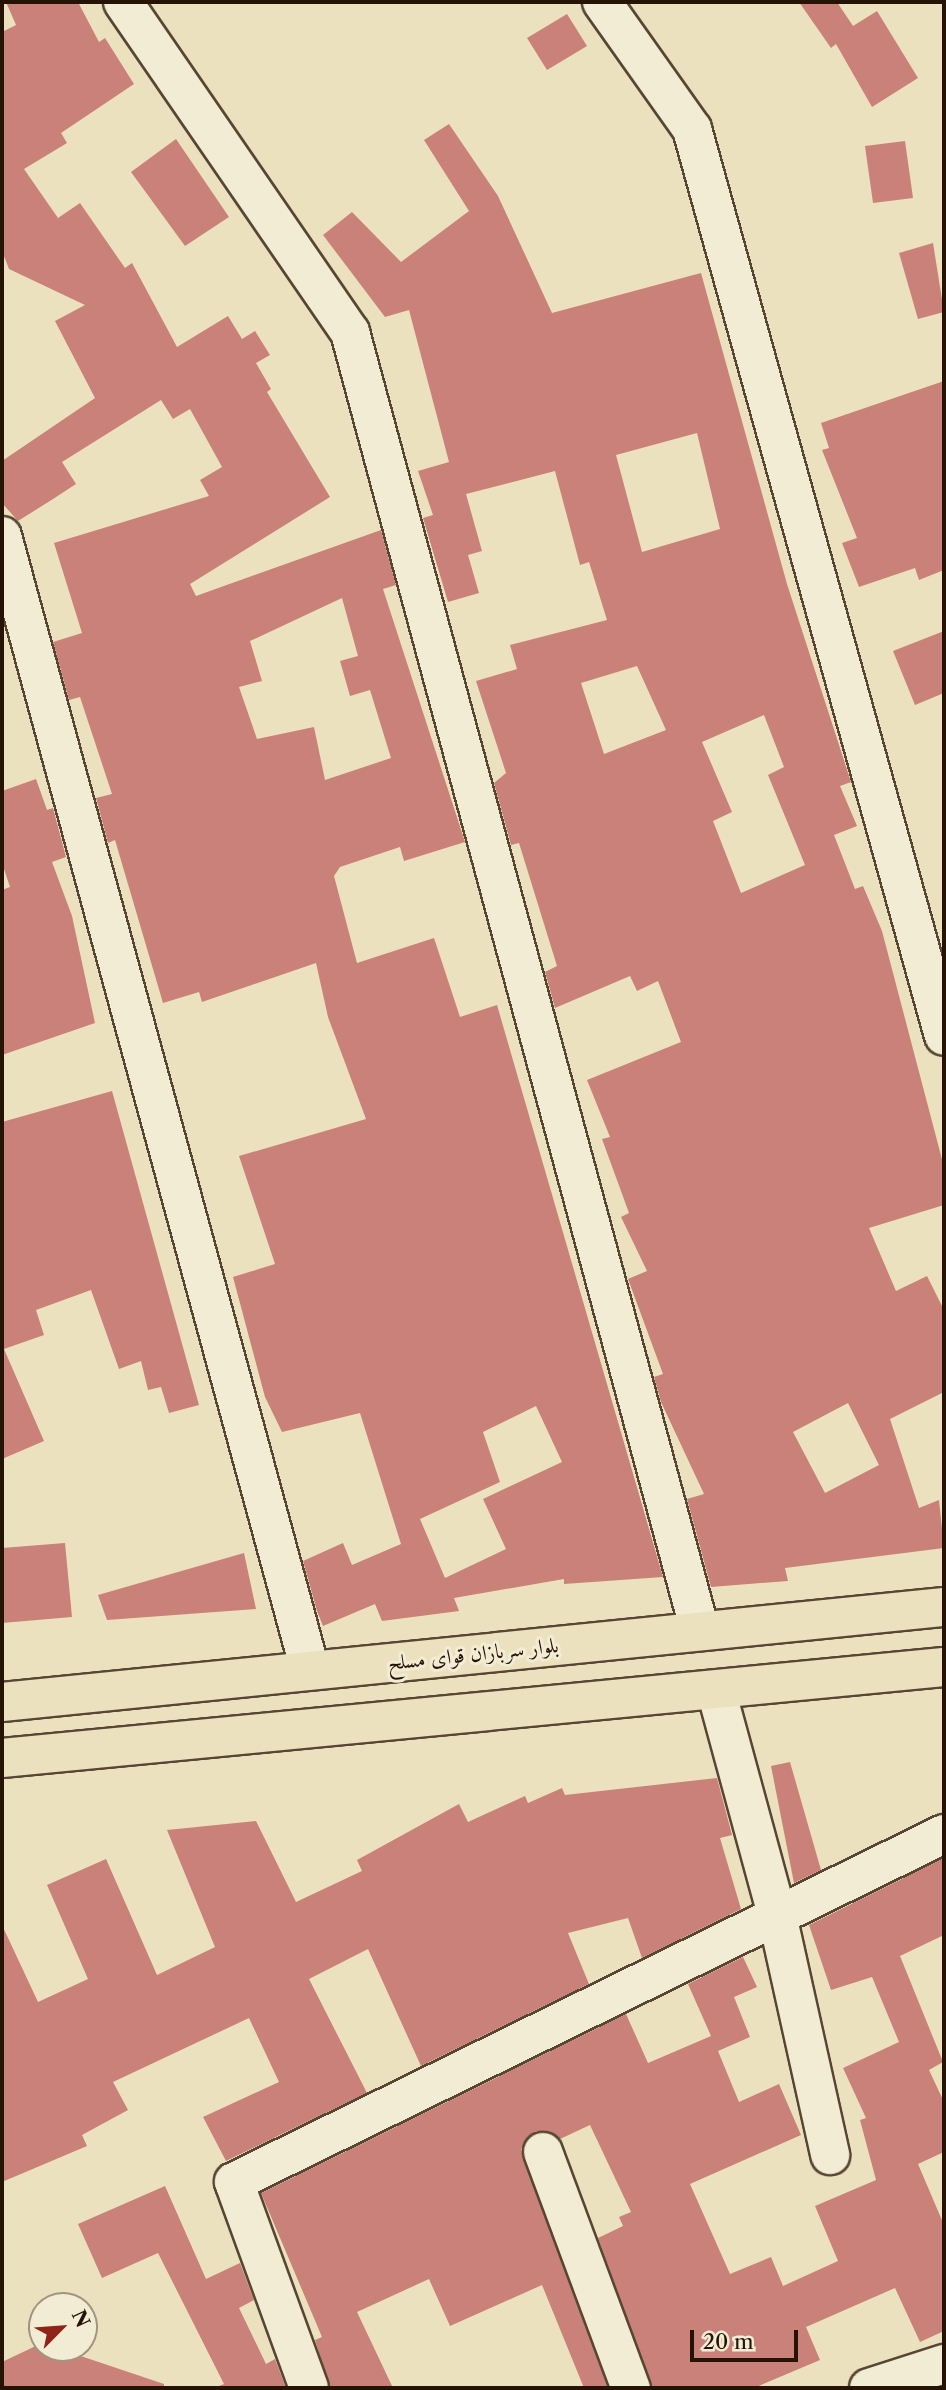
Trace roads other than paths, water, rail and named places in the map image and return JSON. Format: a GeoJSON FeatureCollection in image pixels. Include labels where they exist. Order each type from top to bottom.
{"type":"FeatureCollection","features":[{"type":"Feature","properties":{"kind":"main road","name":"بلوار سربازان قوای مسلح"},"geometry":{"type":"LineString","coordinates":[[2,1702],[944,1607]]}},
{"type":"Feature","properties":{"kind":"main road"},"geometry":{"type":"LineString","coordinates":[[2,1758],[944,1667]]}},
{"type":"Feature","properties":{"kind":"street"},"geometry":{"type":"LineString","coordinates":[[123,2],[350,332],[700,1631]]}},
{"type":"Feature","properties":{"kind":"street"},"geometry":{"type":"LineString","coordinates":[[602,2],[692,129],[944,1036]]}},
{"type":"Feature","properties":{"kind":"street"},"geometry":{"type":"LineString","coordinates":[[2,536],[310,1670]]}},
{"type":"Feature","properties":{"kind":"street"},"geometry":{"type":"LineString","coordinates":[[716,1690],[777,1915],[830,2155]]}},
{"type":"Feature","properties":{"kind":"street"},"geometry":{"type":"LineString","coordinates":[[309,2388],[234,2182],[944,1833]]}},
{"type":"Feature","properties":{"kind":"street"},"geometry":{"type":"LineString","coordinates":[[543,2152],[631,2388]]}},
{"type":"Feature","properties":{"kind":"street"},"geometry":{"type":"LineString","coordinates":[[869,2388],[944,2364]]}}]}
